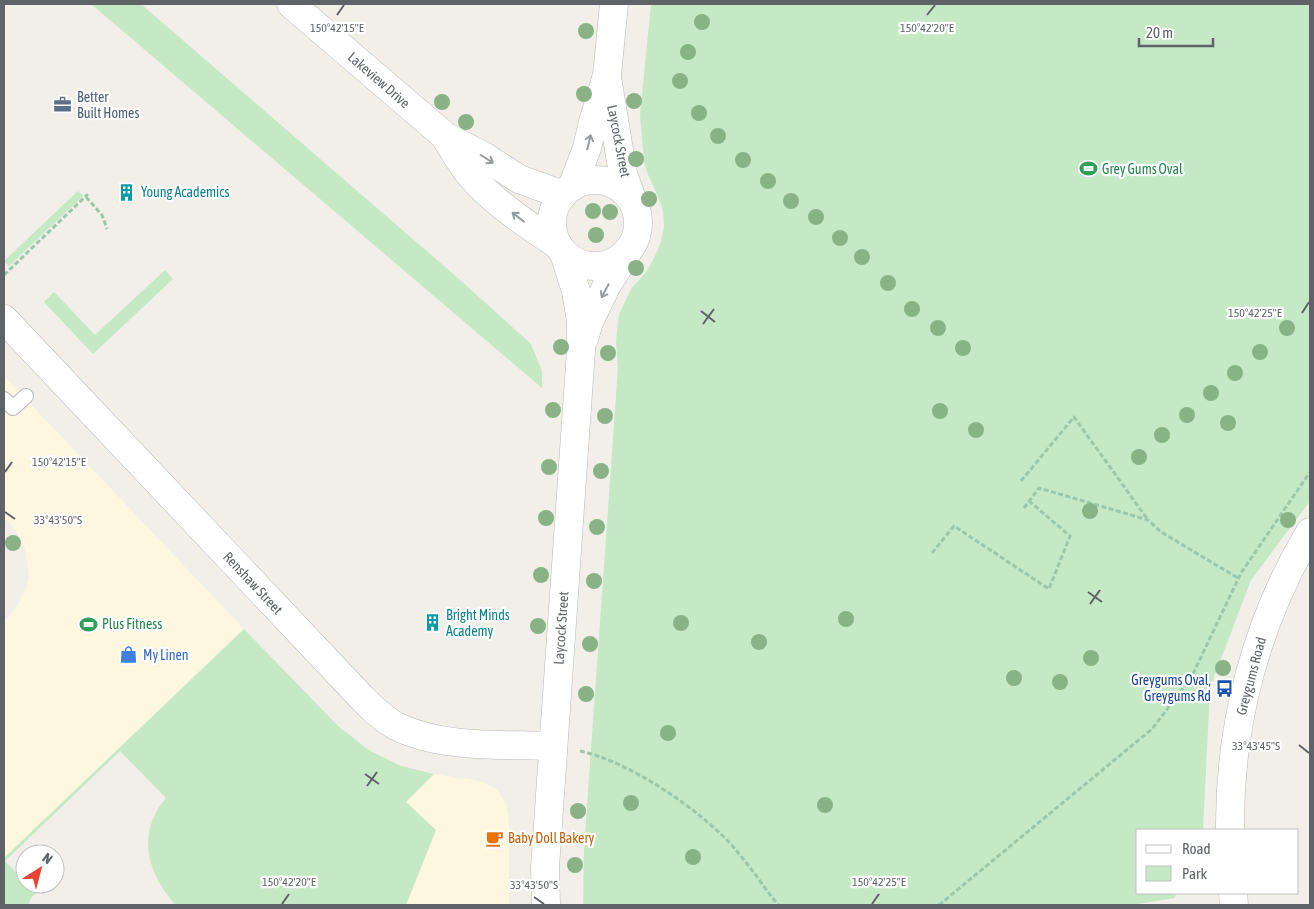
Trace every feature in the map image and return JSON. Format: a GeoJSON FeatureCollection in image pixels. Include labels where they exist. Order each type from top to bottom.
{"type":"FeatureCollection","features":[{"type":"Feature","properties":{"kind":"street","name":"Lakeview Drive"},"geometry":{"type":"LineString","coordinates":[[291,4],[445,136],[485,157],[520,179],[567,191]]}},
{"type":"Feature","properties":{"kind":"street","name":"Laycock Street"},"geometry":{"type":"LineString","coordinates":[[567,191],[588,148],[593,122],[607,75],[614,4]]}},
{"type":"Feature","properties":{"kind":"street","name":"Laycock Street"},"geometry":{"type":"LineString","coordinates":[[607,75],[623,174],[634,206]]}},
{"type":"Feature","properties":{"kind":"street","name":"Lakeview Drive"},"geometry":{"type":"LineString","coordinates":[[445,136],[471,176],[499,202],[561,249]]}},
{"type":"Feature","properties":{"kind":"street"},"geometry":{"type":"LineString","coordinates":[[592,180],[607,182],[620,189],[634,206],[638,221],[638,228],[630,249],[614,262],[595,266],[575,261],[561,249],[553,231],[553,215],[558,201],[567,191],[578,184],[592,180]]}},
{"type":"Feature","properties":{"kind":"street","name":"Laycock Street"},"geometry":{"type":"LineString","coordinates":[[546,905],[545,867],[581,321],[576,291],[561,249]]}},
{"type":"Feature","properties":{"kind":"street","name":"Laycock Street"},"geometry":{"type":"LineString","coordinates":[[580,350],[589,322],[598,303],[630,249]]}},
{"type":"Feature","properties":{"kind":"street","name":"Renshaw Street"},"geometry":{"type":"LineString","coordinates":[[4,320],[380,716],[396,725],[430,738],[487,744],[553,746]]}},
{"type":"Feature","properties":{"kind":"street","name":"Greygums Road"},"geometry":{"type":"LineString","coordinates":[[1230,829],[1233,759],[1251,666],[1275,600],[1310,532]]}},
{"type":"Feature","properties":{"kind":"lane"},"geometry":{"type":"LineString","coordinates":[[4,399],[13,408],[26,396]]}},
{"type":"Feature","properties":{"kind":"path"},"geometry":{"type":"LineString","coordinates":[[4,274],[87,196],[102,215],[106,229]]}},
{"type":"Feature","properties":{"kind":"path"},"geometry":{"type":"LineString","coordinates":[[1021,481],[1074,417],[1148,520],[1161,532],[1238,578]]}},
{"type":"Feature","properties":{"kind":"path"},"geometry":{"type":"LineString","coordinates":[[939,905],[1152,729],[1191,678],[1238,578],[1310,472]]}},
{"type":"Feature","properties":{"kind":"path"},"geometry":{"type":"LineString","coordinates":[[1024,508],[1039,488],[1148,520]]}},
{"type":"Feature","properties":{"kind":"path"},"geometry":{"type":"LineString","coordinates":[[932,552],[954,526],[1049,590],[1070,536],[1029,501]]}},
{"type":"Feature","properties":{"kind":"path"},"geometry":{"type":"LineString","coordinates":[[553,746],[584,752],[620,766],[653,782],[702,818],[736,849],[778,905]]}},
{"type":"Feature","properties":{"kind":"shaded area"},"geometry":{"type":"Polygon","coordinates":[[[4,376],[244,629],[19,844],[15,844],[15,848],[4,858],[4,620],[19,602],[26,589],[29,576],[25,549],[12,526],[4,518],[4,376]]]}},
{"type":"Feature","properties":{"kind":"shaded area"},"geometry":{"type":"Polygon","coordinates":[[[434,774],[475,780],[486,784],[497,790],[506,804],[509,820],[509,905],[406,905],[436,830],[406,802],[434,774]]]}},
{"type":"Feature","properties":{"kind":"green space"},"geometry":{"type":"Polygon","coordinates":[[[91,4],[141,4],[459,279],[531,344],[542,371],[542,388],[91,4]]]}},
{"type":"Feature","properties":{"kind":"green space"},"geometry":{"type":"Polygon","coordinates":[[[651,4],[1310,4],[1310,501],[1251,580],[1210,688],[1203,829],[1136,829],[1136,894],[1176,894],[1175,898],[1131,905],[583,905],[584,848],[618,368],[616,341],[619,314],[631,289],[647,271],[655,256],[661,242],[664,227],[663,211],[644,162],[640,115],[651,4]]]}},
{"type":"Feature","properties":{"kind":"green space"},"geometry":{"type":"Polygon","coordinates":[[[78,191],[83,196],[9,266],[4,261],[78,191]]]}},
{"type":"Feature","properties":{"kind":"green space"},"geometry":{"type":"Polygon","coordinates":[[[165,270],[173,279],[93,354],[44,302],[54,292],[95,335],[165,270]]]}},
{"type":"Feature","properties":{"kind":"green space"},"geometry":{"type":"Polygon","coordinates":[[[244,629],[338,726],[370,751],[401,766],[434,774],[406,802],[436,830],[406,905],[172,905],[174,903],[164,891],[152,865],[148,838],[151,824],[166,798],[120,751],[23,844],[19,844],[244,629]]]}},
{"type":"Feature","properties":{"kind":"green space"},"geometry":{"type":"Polygon","coordinates":[[[15,848],[15,851],[5,861],[15,872],[15,894],[35,894],[31,898],[29,905],[4,905],[4,858],[15,848]]]}},
{"type":"Feature","properties":{"kind":"place","name":"Better Built Homes"},"geometry":{"type":"Point","coordinates":[63,105]}},
{"type":"Feature","properties":{"kind":"place","name":"Grey Gums Oval"},"geometry":{"type":"Point","coordinates":[1088,169]}},
{"type":"Feature","properties":{"kind":"place","name":"Young Academics"},"geometry":{"type":"Point","coordinates":[127,192]}},
{"type":"Feature","properties":{"kind":"place","name":"Bright Minds Academy"},"geometry":{"type":"Point","coordinates":[432,623]}},
{"type":"Feature","properties":{"kind":"place","name":"Plus Fitness"},"geometry":{"type":"Point","coordinates":[88,624]}},
{"type":"Feature","properties":{"kind":"place","name":"My Linen"},"geometry":{"type":"Point","coordinates":[129,655]}},
{"type":"Feature","properties":{"kind":"place","name":"Greygums Oval, Greygums Rd"},"geometry":{"type":"Point","coordinates":[1225,688]}},
{"type":"Feature","properties":{"kind":"place","name":"Baby Doll Bakery"},"geometry":{"type":"Point","coordinates":[494,838]}}]}
